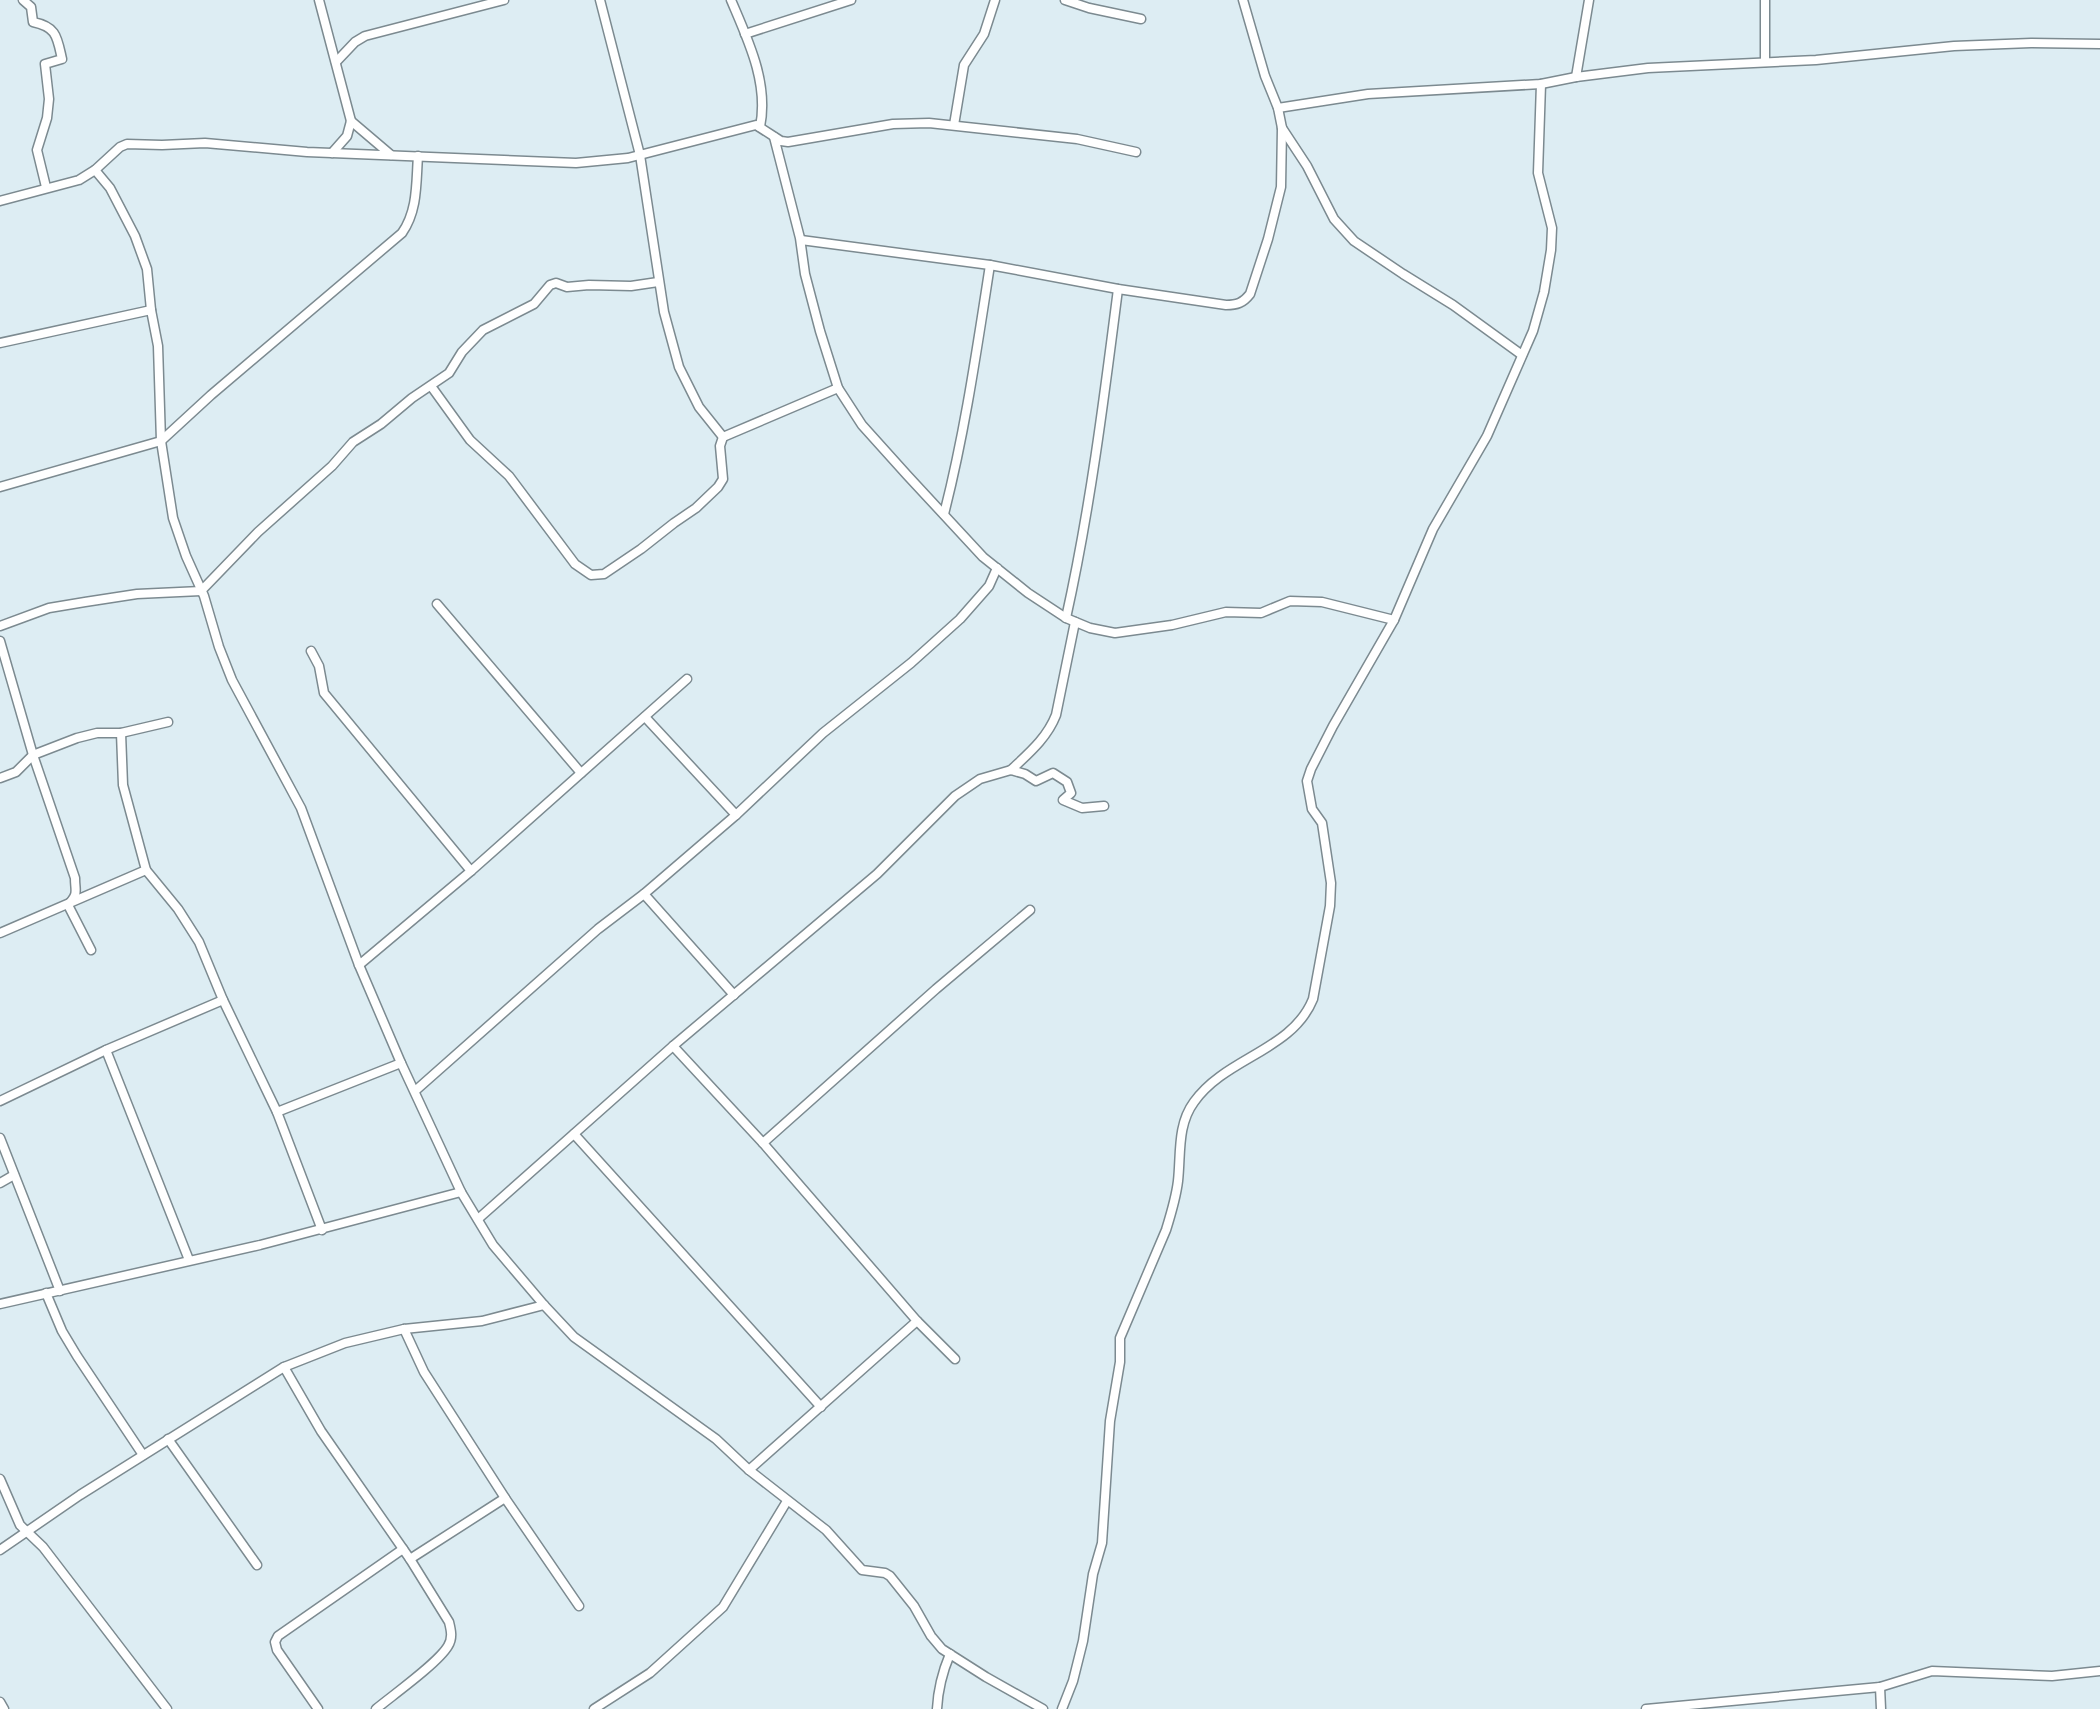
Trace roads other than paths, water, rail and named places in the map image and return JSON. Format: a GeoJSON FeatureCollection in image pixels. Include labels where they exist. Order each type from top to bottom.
{"type":"FeatureCollection","features":[{"type":"Feature","properties":{"kind":"street"},"geometry":{"type":"LineString","coordinates":[[23,0],[31,7],[33,22],[47,25],[57,36],[62,59],[45,64],[49,99],[47,118],[37,150],[46,187]]}},
{"type":"Feature","properties":{"kind":"street"},"geometry":{"type":"LineString","coordinates":[[319,0],[351,121],[347,136],[332,153]]}},
{"type":"Feature","properties":{"kind":"street"},"geometry":{"type":"LineString","coordinates":[[336,62],[355,42],[365,36],[504,0]]}},
{"type":"Feature","properties":{"kind":"street"},"geometry":{"type":"LineString","coordinates":[[600,0],[640,155],[658,282],[679,367],[699,407],[723,437]]}},
{"type":"Feature","properties":{"kind":"street"},"geometry":{"type":"LineString","coordinates":[[731,0],[760,81],[763,112],[760,127]]}},
{"type":"Feature","properties":{"kind":"street"},"geometry":{"type":"LineString","coordinates":[[745,34],[851,0]]}},
{"type":"Feature","properties":{"kind":"street"},"geometry":{"type":"LineString","coordinates":[[954,125],[964,65],[984,34],[994,0]]}},
{"type":"Feature","properties":{"kind":"street"},"geometry":{"type":"LineString","coordinates":[[1065,0],[1089,8],[1141,19]]}},
{"type":"Feature","properties":{"kind":"street"},"geometry":{"type":"LineString","coordinates":[[801,240],[990,265],[1118,289],[1226,305],[1240,304],[1250,294],[1268,239],[1281,188],[1282,128],[1278,108],[1265,76],[1243,0]]}},
{"type":"Feature","properties":{"kind":"street"},"geometry":{"type":"LineString","coordinates":[[1576,77],[1589,0]]}},
{"type":"Feature","properties":{"kind":"street"},"geometry":{"type":"LineString","coordinates":[[1765,0],[1765,62]]}},
{"type":"Feature","properties":{"kind":"street"},"geometry":{"type":"LineString","coordinates":[[1278,108],[1368,94],[1541,84],[1648,68],[1816,60],[1954,46],[2031,43],[2100,44]]}},
{"type":"Feature","properties":{"kind":"street"},"geometry":{"type":"LineString","coordinates":[[1062,1709],[1073,1681],[1083,1641],[1093,1574],[1102,1543],[1110,1421],[1120,1362],[1120,1338],[1169,1221],[1178,1183],[1182,1130],[1194,1102],[1203,1091],[1234,1066],[1289,1033],[1309,1010],[1326,930],[1331,883],[1322,823],[1312,809],[1307,781],[1333,726],[1394,620],[1433,529],[1487,436],[1533,331],[1544,292],[1552,228],[1538,173],[1541,84]]}},
{"type":"Feature","properties":{"kind":"street"},"geometry":{"type":"LineString","coordinates":[[351,121],[391,155]]}},
{"type":"Feature","properties":{"kind":"street"},"geometry":{"type":"LineString","coordinates":[[0,201],[79,180],[127,144],[205,143],[332,153],[576,163],[628,158],[756,125],[781,141],[797,141],[893,124],[929,123],[1077,139],[1136,152]]}},
{"type":"Feature","properties":{"kind":"street"},"geometry":{"type":"LineString","coordinates":[[1282,128],[1307,166],[1334,219],[1354,241],[1454,305],[1522,355]]}},
{"type":"Feature","properties":{"kind":"street"},"geometry":{"type":"LineString","coordinates":[[774,137],[801,240],[806,274],[820,331],[838,388],[862,425],[983,557],[1028,593],[1066,618],[1115,633],[1172,626],[1226,612],[1261,613],[1290,601],[1322,602],[1394,620]]}},
{"type":"Feature","properties":{"kind":"street"},"geometry":{"type":"LineString","coordinates":[[0,487],[161,441],[211,395],[402,233],[410,221],[414,206],[418,156]]}},
{"type":"Feature","properties":{"kind":"street"},"geometry":{"type":"LineString","coordinates":[[95,170],[110,188],[135,236],[147,269],[151,310],[158,346],[161,441],[173,518],[186,556],[201,591],[232,680],[301,808],[359,965],[401,1064],[461,1192],[493,1245],[574,1336],[716,1439],[749,1470],[826,1530],[862,1570],[885,1573],[890,1576],[914,1606],[931,1636],[950,1654],[1043,1709]]}},
{"type":"Feature","properties":{"kind":"street"},"geometry":{"type":"LineString","coordinates":[[944,514],[954,474],[977,350],[990,265]]}},
{"type":"Feature","properties":{"kind":"street"},"geometry":{"type":"LineString","coordinates":[[0,626],[49,608],[137,594],[201,591],[258,532],[332,466],[353,442],[449,373],[462,352],[478,334],[534,303],[550,285],[556,282],[567,287],[631,286],[658,282]]}},
{"type":"Feature","properties":{"kind":"street"},"geometry":{"type":"LineString","coordinates":[[1066,618],[1092,479],[1118,289]]}},
{"type":"Feature","properties":{"kind":"street"},"geometry":{"type":"LineString","coordinates":[[0,343],[151,310]]}},
{"type":"Feature","properties":{"kind":"street"},"geometry":{"type":"LineString","coordinates":[[431,386],[470,440],[509,476],[575,564],[591,574],[604,574],[641,549],[696,508],[718,487],[723,479],[720,446],[723,437],[838,388]]}},
{"type":"Feature","properties":{"kind":"street"},"geometry":{"type":"LineString","coordinates":[[415,1091],[598,929],[644,894],[736,815],[823,734],[911,663],[960,619],[989,586],[997,568]]}},
{"type":"Feature","properties":{"kind":"street"},"geometry":{"type":"LineString","coordinates":[[437,604],[581,773]]}},
{"type":"Feature","properties":{"kind":"street"},"geometry":{"type":"LineString","coordinates":[[478,1219],[673,1046],[877,874],[956,796],[980,779],[1011,770],[1042,741],[1056,715],[1075,622]]}},
{"type":"Feature","properties":{"kind":"street"},"geometry":{"type":"LineString","coordinates":[[0,641],[33,754],[75,878],[77,891],[68,905]]}},
{"type":"Feature","properties":{"kind":"street"},"geometry":{"type":"LineString","coordinates":[[311,651],[319,666],[324,693],[471,871]]}},
{"type":"Feature","properties":{"kind":"street"},"geometry":{"type":"LineString","coordinates":[[359,965],[471,871],[687,679]]}},
{"type":"Feature","properties":{"kind":"street"},"geometry":{"type":"LineString","coordinates":[[645,717],[736,815]]}},
{"type":"Feature","properties":{"kind":"street"},"geometry":{"type":"LineString","coordinates":[[0,778],[16,772],[33,754],[77,738],[97,733],[121,733],[168,722]]}},
{"type":"Feature","properties":{"kind":"street"},"geometry":{"type":"LineString","coordinates":[[121,733],[123,785],[146,870],[178,909],[199,942],[223,1000],[277,1112],[322,1230]]}},
{"type":"Feature","properties":{"kind":"street"},"geometry":{"type":"LineString","coordinates":[[1011,770],[1036,781],[1053,773],[1067,782],[1071,793],[1063,800],[1082,808],[1104,806]]}},
{"type":"Feature","properties":{"kind":"street"},"geometry":{"type":"LineString","coordinates":[[0,933],[146,870]]}},
{"type":"Feature","properties":{"kind":"street"},"geometry":{"type":"LineString","coordinates":[[644,894],[734,995]]}},
{"type":"Feature","properties":{"kind":"street"},"geometry":{"type":"LineString","coordinates":[[68,905],[91,950]]}},
{"type":"Feature","properties":{"kind":"street"},"geometry":{"type":"LineString","coordinates":[[763,1143],[936,989],[1030,910]]}},
{"type":"Feature","properties":{"kind":"street"},"geometry":{"type":"LineString","coordinates":[[0,1101],[106,1050],[223,1000]]}},
{"type":"Feature","properties":{"kind":"street"},"geometry":{"type":"LineString","coordinates":[[673,1046],[763,1143],[917,1321],[955,1359]]}},
{"type":"Feature","properties":{"kind":"street"},"geometry":{"type":"LineString","coordinates":[[106,1050],[189,1260]]}},
{"type":"Feature","properties":{"kind":"street"},"geometry":{"type":"LineString","coordinates":[[277,1112],[401,1064]]}},
{"type":"Feature","properties":{"kind":"street"},"geometry":{"type":"LineString","coordinates":[[574,1134],[821,1407]]}},
{"type":"Feature","properties":{"kind":"street"},"geometry":{"type":"LineString","coordinates":[[0,1138],[60,1291]]}},
{"type":"Feature","properties":{"kind":"street"},"geometry":{"type":"LineString","coordinates":[[0,1183],[14,1175]]}},
{"type":"Feature","properties":{"kind":"street"},"geometry":{"type":"LineString","coordinates":[[0,1304],[322,1230],[381,1212],[461,1192]]}},
{"type":"Feature","properties":{"kind":"street"},"geometry":{"type":"LineString","coordinates":[[46,1293],[62,1331],[143,1455]]}},
{"type":"Feature","properties":{"kind":"street"},"geometry":{"type":"LineString","coordinates":[[0,1550],[143,1455],[284,1367],[345,1343],[404,1329],[482,1321],[544,1305]]}},
{"type":"Feature","properties":{"kind":"street"},"geometry":{"type":"LineString","coordinates":[[749,1470],[917,1321]]}},
{"type":"Feature","properties":{"kind":"street"},"geometry":{"type":"LineString","coordinates":[[404,1329],[424,1371],[505,1498],[579,1606]]}},
{"type":"Feature","properties":{"kind":"street"},"geometry":{"type":"LineString","coordinates":[[284,1367],[321,1431],[446,1615],[452,1633],[449,1645],[436,1659],[376,1709]]}},
{"type":"Feature","properties":{"kind":"street"},"geometry":{"type":"LineString","coordinates":[[168,1439],[257,1565]]}},
{"type":"Feature","properties":{"kind":"street"},"geometry":{"type":"LineString","coordinates":[[0,1479],[16,1517],[44,1547],[167,1709]]}},
{"type":"Feature","properties":{"kind":"street"},"geometry":{"type":"LineString","coordinates":[[410,1559],[505,1498]]}},
{"type":"Feature","properties":{"kind":"street"},"geometry":{"type":"LineString","coordinates":[[594,1709],[650,1672],[723,1607],[787,1501]]}},
{"type":"Feature","properties":{"kind":"street"},"geometry":{"type":"LineString","coordinates":[[313,1707],[274,1642],[278,1636],[403,1549]]}},
{"type":"Feature","properties":{"kind":"street"},"geometry":{"type":"LineString","coordinates":[[937,1709],[938,1688],[950,1654]]}},
{"type":"Feature","properties":{"kind":"street"},"geometry":{"type":"LineString","coordinates":[[1646,1709],[1880,1687],[1932,1671],[2052,1676],[2100,1671]]}},
{"type":"Feature","properties":{"kind":"street"},"geometry":{"type":"LineString","coordinates":[[1880,1687],[1881,1709]]}}]}
